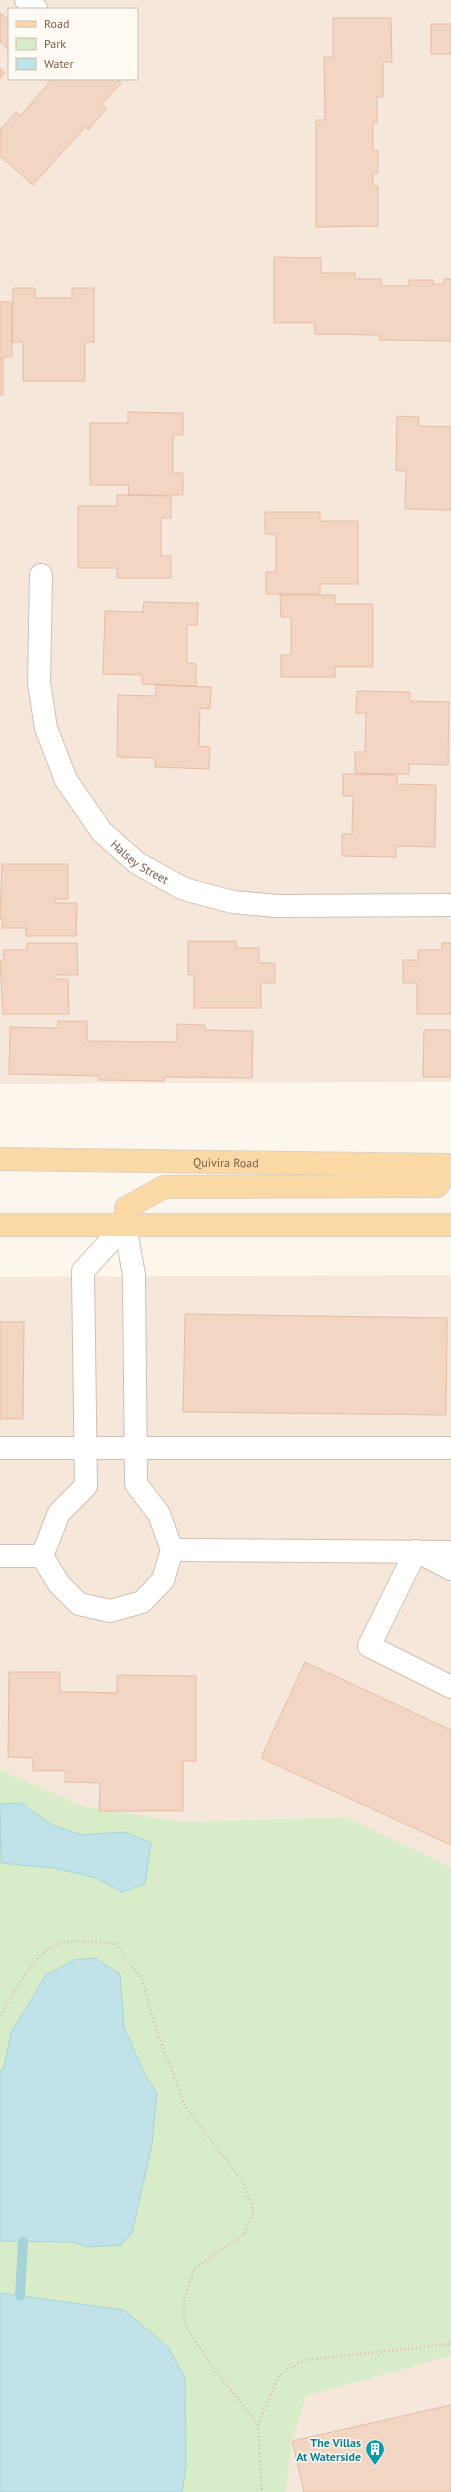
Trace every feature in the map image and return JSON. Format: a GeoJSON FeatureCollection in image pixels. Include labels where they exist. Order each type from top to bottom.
{"type":"FeatureCollection","features":[{"type":"Feature","properties":{"kind":"main road","name":"Quivira Road"},"geometry":{"type":"LineString","coordinates":[[0,1159],[451,1165]]}},
{"type":"Feature","properties":{"kind":"main road"},"geometry":{"type":"LineString","coordinates":[[125,1225],[126,1208],[164,1187],[437,1186],[451,1165]]}},
{"type":"Feature","properties":{"kind":"main road"},"geometry":{"type":"LineString","coordinates":[[0,1225],[451,1225]]}},
{"type":"Feature","properties":{"kind":"street"},"geometry":{"type":"LineString","coordinates":[[26,0],[35,8]]}},
{"type":"Feature","properties":{"kind":"street","name":"Halsey Street"},"geometry":{"type":"LineString","coordinates":[[41,575],[39,682],[46,728],[66,780],[102,832],[137,863],[184,889],[233,902],[277,906],[451,905]]}},
{"type":"Feature","properties":{"kind":"street"},"geometry":{"type":"LineString","coordinates":[[42,1556],[59,1513],[86,1486],[84,1447],[83,1271],[125,1225]]}},
{"type":"Feature","properties":{"kind":"street"},"geometry":{"type":"LineString","coordinates":[[42,1556],[59,1584],[79,1604],[110,1611],[142,1602],[163,1580],[172,1550],[159,1514],[136,1484],[134,1276],[125,1225]]}},
{"type":"Feature","properties":{"kind":"street"},"geometry":{"type":"LineString","coordinates":[[0,1448],[451,1448]]}},
{"type":"Feature","properties":{"kind":"street"},"geometry":{"type":"LineString","coordinates":[[172,1550],[451,1552]]}},
{"type":"Feature","properties":{"kind":"street"},"geometry":{"type":"LineString","coordinates":[[416,1551],[451,1569]]}},
{"type":"Feature","properties":{"kind":"street"},"geometry":{"type":"LineString","coordinates":[[416,1551],[369,1646],[451,1687]]}},
{"type":"Feature","properties":{"kind":"street"},"geometry":{"type":"LineString","coordinates":[[0,1556],[42,1556]]}},
{"type":"Feature","properties":{"kind":"path"},"geometry":{"type":"LineString","coordinates":[[0,2016],[26,1971],[53,1945],[89,1940],[116,1944],[141,1978],[160,2040],[186,2108],[244,2182],[254,2212],[244,2234],[195,2268],[184,2299],[184,2323],[209,2362],[258,2425]]}},
{"type":"Feature","properties":{"kind":"path"},"geometry":{"type":"LineString","coordinates":[[262,2492],[258,2425],[279,2375],[304,2360],[451,2344]]}},
{"type":"Feature","properties":{"kind":"shaded area"},"geometry":{"type":"Polygon","coordinates":[[[0,0],[451,0],[451,1082],[0,1084],[0,0]]]}},
{"type":"Feature","properties":{"kind":"shaded area"},"geometry":{"type":"Polygon","coordinates":[[[451,1275],[451,1867],[345,1817],[182,1822],[83,1806],[0,1770],[0,1277],[451,1275]]]}},
{"type":"Feature","properties":{"kind":"shaded area"},"geometry":{"type":"Polygon","coordinates":[[[451,2356],[451,2492],[286,2492],[292,2441],[305,2396],[451,2356]]]}},
{"type":"Feature","properties":{"kind":"green space"},"geometry":{"type":"Polygon","coordinates":[[[0,1770],[83,1806],[182,1822],[345,1817],[451,1867],[451,2356],[306,2396],[292,2441],[286,2492],[0,2492],[0,1770]]]}},
{"type":"Feature","properties":{"kind":"water"},"geometry":{"type":"Polygon","coordinates":[[[21,1803],[52,1825],[82,1835],[125,1832],[151,1843],[145,1884],[122,1892],[93,1877],[54,1868],[1,1863],[0,1804],[21,1803]]]}},
{"type":"Feature","properties":{"kind":"water"},"geometry":{"type":"Polygon","coordinates":[[[95,1958],[120,1974],[124,2027],[145,2075],[157,2093],[152,2144],[132,2233],[121,2245],[89,2247],[72,2242],[0,2241],[0,2072],[4,2067],[11,2033],[46,1975],[74,1960],[95,1958]]]}},
{"type":"Feature","properties":{"kind":"water"},"geometry":{"type":"Polygon","coordinates":[[[0,2293],[124,2310],[168,2347],[185,2378],[186,2467],[182,2492],[0,2492],[0,2293]]]}},
{"type":"Feature","properties":{"kind":"building"},"geometry":{"type":"Polygon","coordinates":[[[0,13],[7,18],[8,16],[8,49],[0,42],[0,13]]]}},
{"type":"Feature","properties":{"kind":"building"},"geometry":{"type":"Polygon","coordinates":[[[333,18],[391,18],[392,62],[383,62],[383,97],[377,97],[377,122],[373,123],[373,151],[378,151],[378,173],[373,173],[373,186],[378,186],[378,226],[316,227],[316,120],[325,120],[324,57],[333,57],[333,18]]]}},
{"type":"Feature","properties":{"kind":"building"},"geometry":{"type":"Polygon","coordinates":[[[431,24],[451,24],[451,54],[431,54],[431,24]]]}},
{"type":"Feature","properties":{"kind":"building"},"geometry":{"type":"Polygon","coordinates":[[[0,68],[5,73],[0,79],[0,68]]]}},
{"type":"Feature","properties":{"kind":"building"},"geometry":{"type":"Polygon","coordinates":[[[50,80],[119,80],[121,83],[102,104],[106,109],[88,130],[85,127],[33,185],[0,156],[0,130],[16,112],[20,116],[51,81],[50,80]]]}},
{"type":"Feature","properties":{"kind":"building"},"geometry":{"type":"Polygon","coordinates":[[[274,257],[321,258],[321,273],[355,273],[355,279],[381,279],[381,286],[409,286],[409,280],[433,280],[433,284],[444,284],[444,279],[451,279],[451,341],[379,340],[379,335],[315,334],[315,323],[274,323],[274,257]]]}},
{"type":"Feature","properties":{"kind":"building"},"geometry":{"type":"Polygon","coordinates":[[[13,288],[35,288],[35,298],[72,298],[72,288],[94,288],[94,342],[85,342],[85,381],[23,381],[23,342],[12,342],[13,288]]]}},
{"type":"Feature","properties":{"kind":"building"},"geometry":{"type":"Polygon","coordinates":[[[0,302],[12,302],[12,357],[3,357],[3,395],[0,395],[0,302]]]}},
{"type":"Feature","properties":{"kind":"building"},"geometry":{"type":"Polygon","coordinates":[[[128,412],[183,413],[183,435],[173,435],[173,473],[183,473],[183,495],[128,495],[129,485],[90,485],[90,423],[128,423],[128,412]]]}},
{"type":"Feature","properties":{"kind":"building"},"geometry":{"type":"Polygon","coordinates":[[[397,416],[419,417],[418,426],[451,427],[451,510],[405,509],[406,471],[396,470],[397,416]]]}},
{"type":"Feature","properties":{"kind":"building"},"geometry":{"type":"Polygon","coordinates":[[[117,495],[171,496],[171,518],[161,518],[161,556],[171,556],[171,578],[117,578],[117,568],[78,568],[78,506],[117,506],[117,495]]]}},
{"type":"Feature","properties":{"kind":"building"},"geometry":{"type":"Polygon","coordinates":[[[265,512],[320,512],[320,521],[358,521],[358,584],[320,584],[320,594],[266,594],[266,572],[276,572],[276,534],[265,534],[265,512]]]}},
{"type":"Feature","properties":{"kind":"building"},"geometry":{"type":"Polygon","coordinates":[[[280,595],[335,595],[335,604],[373,604],[373,667],[335,667],[335,677],[281,677],[281,655],[291,655],[291,617],[281,617],[280,595]]]}},
{"type":"Feature","properties":{"kind":"building"},"geometry":{"type":"Polygon","coordinates":[[[144,602],[198,603],[197,625],[187,625],[187,663],[196,664],[196,686],[142,684],[142,675],[103,674],[105,611],[143,612],[144,602]]]}},
{"type":"Feature","properties":{"kind":"building"},"geometry":{"type":"Polygon","coordinates":[[[156,685],[211,687],[210,709],[200,708],[199,746],[210,747],[209,769],[155,767],[155,758],[117,757],[118,695],[156,696],[156,685]]]}},
{"type":"Feature","properties":{"kind":"building"},"geometry":{"type":"Polygon","coordinates":[[[357,691],[410,692],[410,701],[449,702],[448,765],[409,764],[409,774],[355,773],[355,752],[365,752],[366,713],[356,713],[357,691]]]}},
{"type":"Feature","properties":{"kind":"building"},"geometry":{"type":"Polygon","coordinates":[[[343,774],[397,775],[397,784],[436,785],[435,847],[396,846],[396,857],[342,856],[342,834],[352,834],[353,796],[343,796],[343,774]]]}},
{"type":"Feature","properties":{"kind":"building"},"geometry":{"type":"Polygon","coordinates":[[[2,864],[68,864],[68,899],[55,899],[55,903],[77,903],[76,936],[26,936],[26,928],[2,928],[3,919],[0,919],[2,864]]]}},
{"type":"Feature","properties":{"kind":"building"},"geometry":{"type":"Polygon","coordinates":[[[188,941],[236,941],[236,948],[259,948],[259,963],[275,963],[275,983],[261,983],[261,1008],[194,1008],[194,975],[188,975],[188,941]]]}},
{"type":"Feature","properties":{"kind":"building"},"geometry":{"type":"Polygon","coordinates":[[[27,943],[77,943],[78,975],[56,975],[56,979],[68,979],[69,1014],[3,1014],[0,960],[4,960],[3,950],[27,950],[27,943]]]}},
{"type":"Feature","properties":{"kind":"building"},"geometry":{"type":"Polygon","coordinates":[[[442,943],[451,943],[451,1014],[417,1014],[417,983],[403,983],[403,960],[418,960],[418,950],[442,950],[442,943]]]}},
{"type":"Feature","properties":{"kind":"building"},"geometry":{"type":"Polygon","coordinates":[[[58,1021],[87,1021],[87,1041],[177,1042],[177,1024],[205,1025],[205,1030],[253,1031],[252,1078],[164,1077],[164,1081],[99,1080],[99,1076],[9,1074],[10,1027],[58,1028],[58,1021]]]}},
{"type":"Feature","properties":{"kind":"building"},"geometry":{"type":"Polygon","coordinates":[[[424,1030],[451,1030],[451,1077],[423,1077],[424,1030]]]}},
{"type":"Feature","properties":{"kind":"building"},"geometry":{"type":"Polygon","coordinates":[[[185,1314],[447,1318],[446,1415],[183,1412],[185,1314]]]}},
{"type":"Feature","properties":{"kind":"building"},"geometry":{"type":"Polygon","coordinates":[[[0,1322],[24,1322],[23,1419],[0,1419],[0,1322]]]}},
{"type":"Feature","properties":{"kind":"building"},"geometry":{"type":"Polygon","coordinates":[[[305,1662],[451,1730],[451,1845],[261,1758],[305,1662]]]}},
{"type":"Feature","properties":{"kind":"building"},"geometry":{"type":"Polygon","coordinates":[[[9,1672],[60,1672],[60,1692],[117,1693],[117,1675],[196,1676],[196,1761],[183,1761],[183,1811],[99,1811],[100,1783],[65,1782],[66,1771],[33,1771],[33,1758],[8,1757],[9,1672]]]}},
{"type":"Feature","properties":{"kind":"building","name":"The Villas At Waterside"},"geometry":{"type":"Polygon","coordinates":[[[451,2405],[451,2492],[304,2492],[292,2441],[451,2405]]]}},
{"type":"Feature","properties":{"kind":"waterway"},"geometry":{"type":"LineString","coordinates":[[20,2296],[23,2242]]}},
{"type":"Feature","properties":{"kind":"place","name":"The Villas At Waterside"},"geometry":{"type":"Point","coordinates":[375,2466]}}]}
